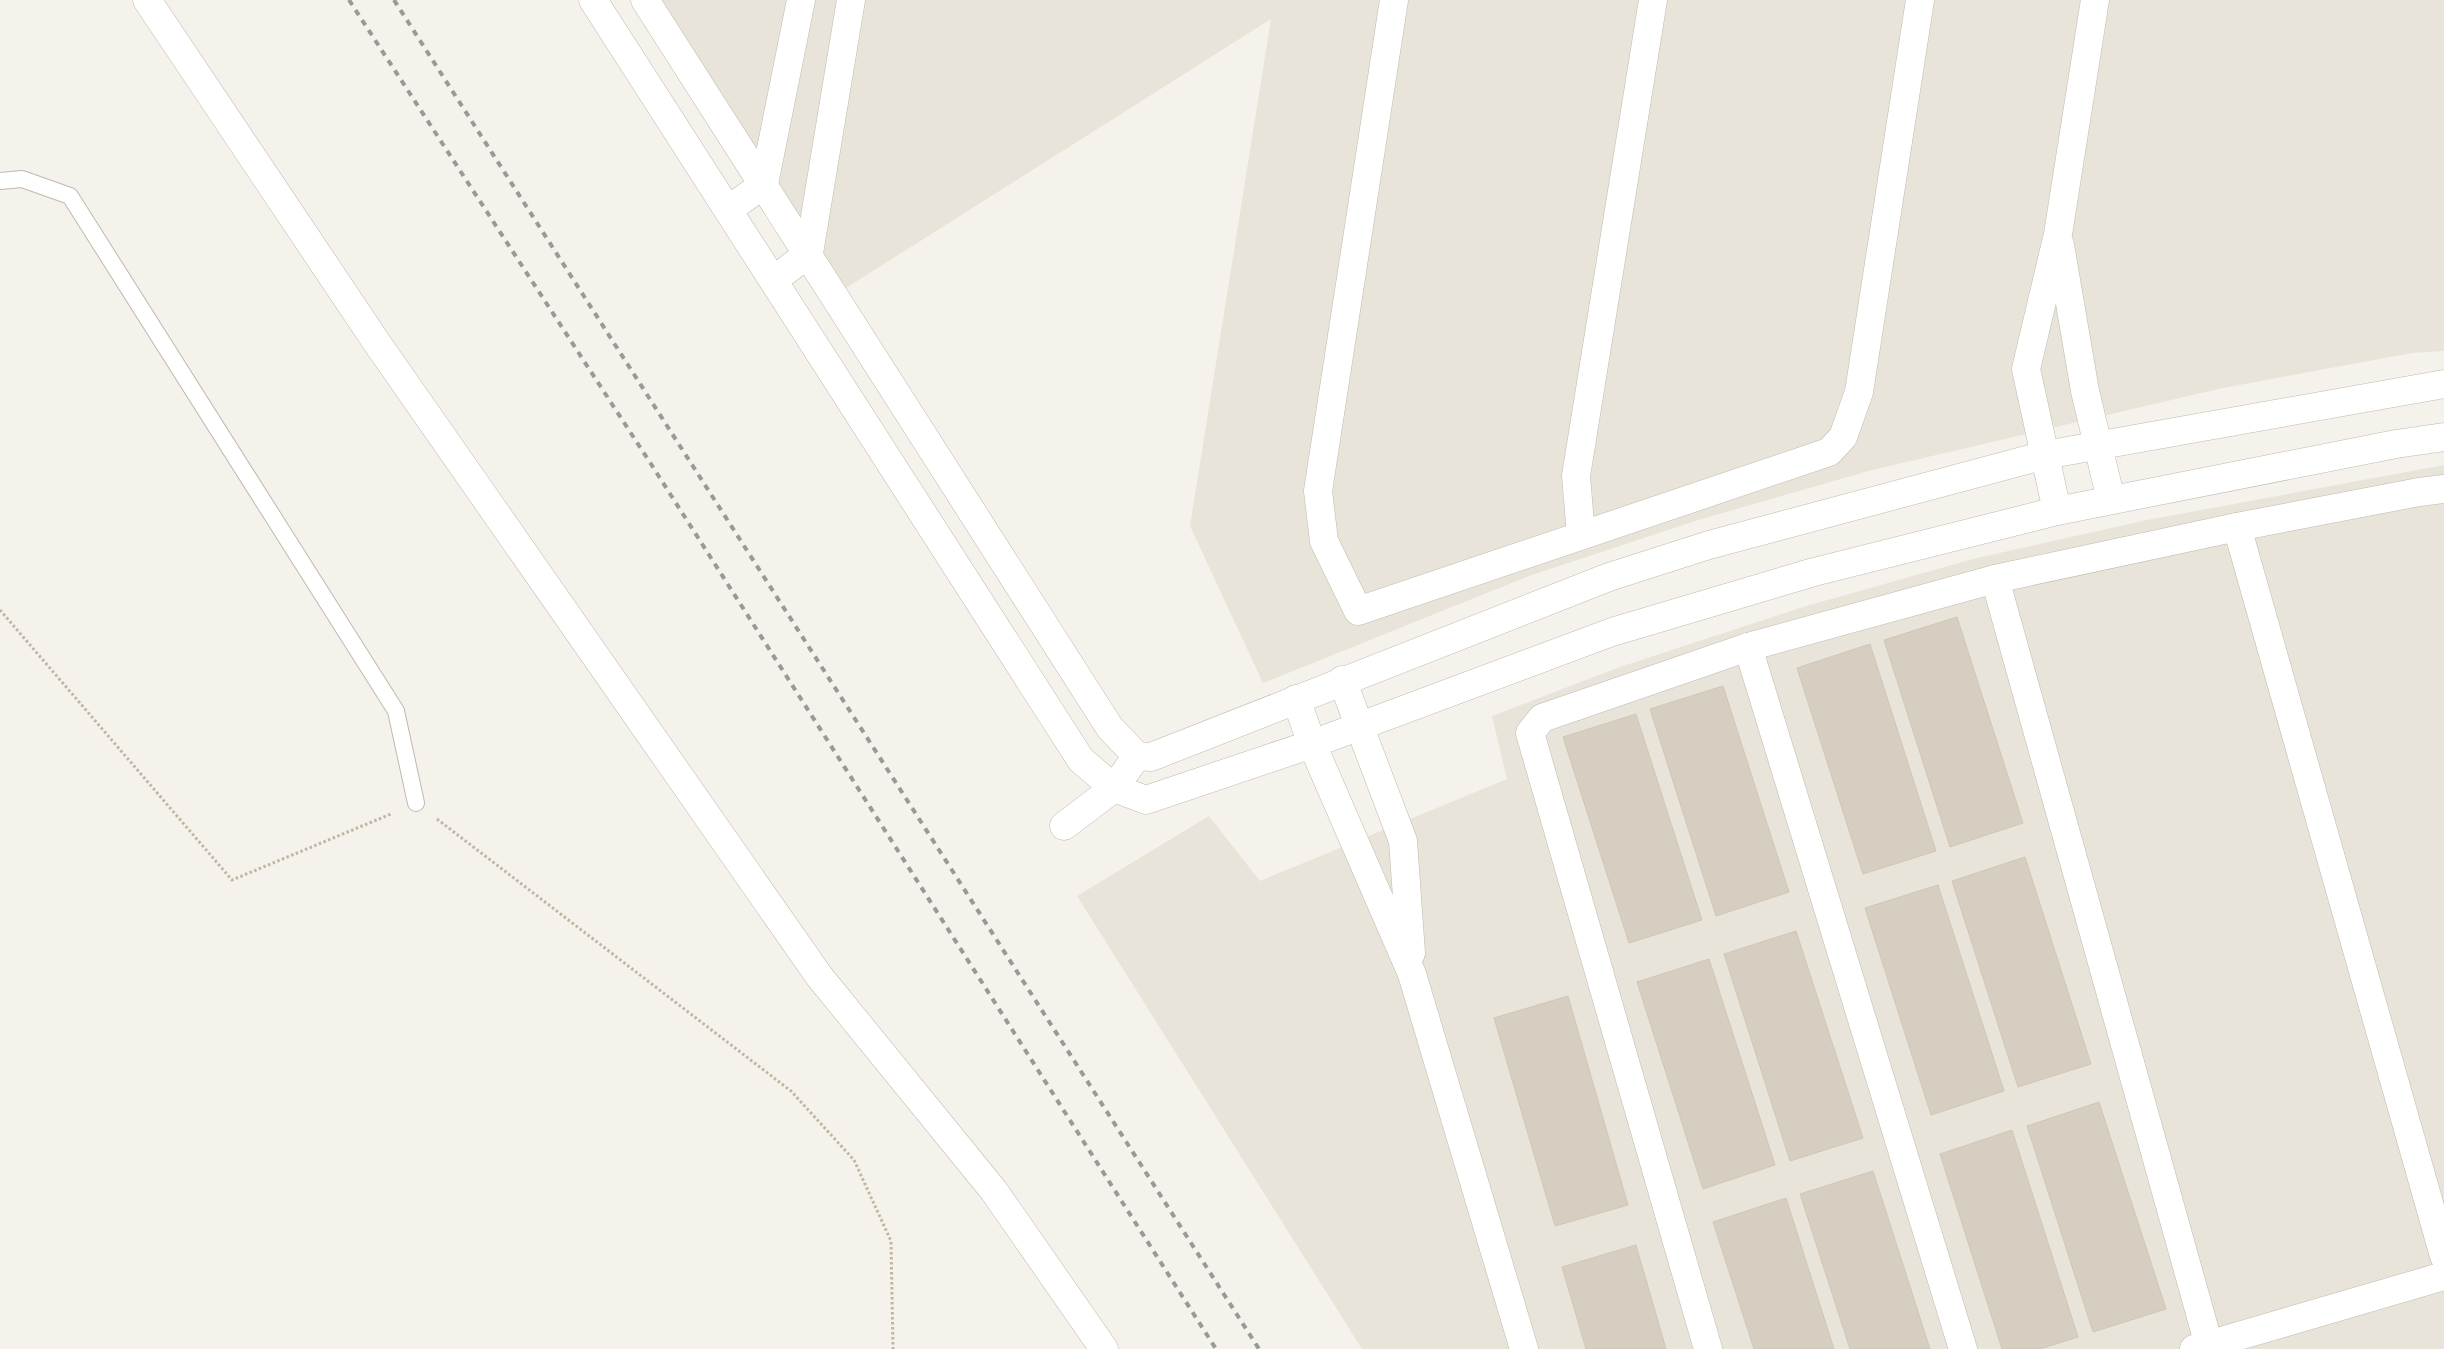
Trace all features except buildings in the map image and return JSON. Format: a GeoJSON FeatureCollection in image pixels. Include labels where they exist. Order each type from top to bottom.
{"type":"FeatureCollection","features":[{"type":"Feature","properties":{"kind":"street"},"geometry":{"type":"LineString","coordinates":[[147,0],[377,343],[819,976],[994,1192],[1104,1349]]}},
{"type":"Feature","properties":{"kind":"street"},"geometry":{"type":"LineString","coordinates":[[592,0],[774,280],[1081,760],[1114,788],[1146,800],[1312,744],[1612,632],[1814,572],[2057,511],[2396,444],[2444,437]]}},
{"type":"Feature","properties":{"kind":"street"},"geometry":{"type":"LineString","coordinates":[[645,0],[809,253],[1110,728],[1137,756],[1151,757],[1342,680],[1628,572],[1709,545],[2045,454],[2444,384]]}},
{"type":"Feature","properties":{"kind":"street"},"geometry":{"type":"LineString","coordinates":[[728,210],[764,184],[801,0]]}},
{"type":"Feature","properties":{"kind":"street"},"geometry":{"type":"LineString","coordinates":[[774,280],[809,253],[851,0]]}},
{"type":"Feature","properties":{"kind":"street"},"geometry":{"type":"LineString","coordinates":[[1394,0],[1318,491],[1324,542],[1358,611],[1829,452],[1843,437],[1859,392],[1920,0]]}},
{"type":"Feature","properties":{"kind":"street"},"geometry":{"type":"LineString","coordinates":[[1581,535],[1576,476],[1654,0]]}},
{"type":"Feature","properties":{"kind":"street"},"geometry":{"type":"LineString","coordinates":[[2057,511],[2026,369],[2058,234],[2095,0]]}},
{"type":"Feature","properties":{"kind":"street"},"geometry":{"type":"LineString","coordinates":[[2058,234],[2085,392],[2111,500]]}},
{"type":"Feature","properties":{"kind":"street"},"geometry":{"type":"LineString","coordinates":[[1708,1349],[1530,733],[1542,718],[1748,647],[1996,579],[2237,527],[2419,492],[2444,490]]}},
{"type":"Feature","properties":{"kind":"street"},"geometry":{"type":"LineString","coordinates":[[2237,527],[2444,1256]]}},
{"type":"Feature","properties":{"kind":"street"},"geometry":{"type":"LineString","coordinates":[[1996,579],[2204,1348],[2444,1276]]}},
{"type":"Feature","properties":{"kind":"street"},"geometry":{"type":"LineString","coordinates":[[1748,647],[1963,1349]]}},
{"type":"Feature","properties":{"kind":"street"},"geometry":{"type":"LineString","coordinates":[[1342,680],[1403,841],[1412,974]]}},
{"type":"Feature","properties":{"kind":"street"},"geometry":{"type":"LineString","coordinates":[[1296,699],[1312,744],[1412,974],[1524,1349]]}},
{"type":"Feature","properties":{"kind":"street"},"geometry":{"type":"LineString","coordinates":[[1064,826],[1114,788],[1137,756]]}},
{"type":"Feature","properties":{"kind":"lane"},"geometry":{"type":"LineString","coordinates":[[0,181],[22,179],[70,196],[396,711],[416,804]]}},
{"type":"Feature","properties":{"kind":"path"},"geometry":{"type":"LineString","coordinates":[[0,610],[232,880],[416,804],[791,1091],[854,1160],[891,1241],[893,1349]]}},
{"type":"Feature","properties":{"kind":"shaded area"},"geometry":{"type":"Polygon","coordinates":[[[658,0],[2444,0],[2444,351],[2412,353],[2223,388],[1872,470],[1695,521],[1529,576],[1263,683],[1190,526],[1271,19],[846,288],[658,0]]]}},
{"type":"Feature","properties":{"kind":"shaded area"},"geometry":{"type":"Polygon","coordinates":[[[2444,465],[2444,1349],[1362,1349],[1077,896],[1209,816],[1260,881],[1507,779],[1492,716],[1620,667],[1803,607],[1973,559],[2147,520],[2444,465]]]}},
{"type":"Feature","properties":{"kind":"railway"},"geometry":{"type":"LineString","coordinates":[[349,0],[651,464],[1216,1349]]}},
{"type":"Feature","properties":{"kind":"railway"},"geometry":{"type":"LineString","coordinates":[[394,0],[1259,1349]]}}]}
